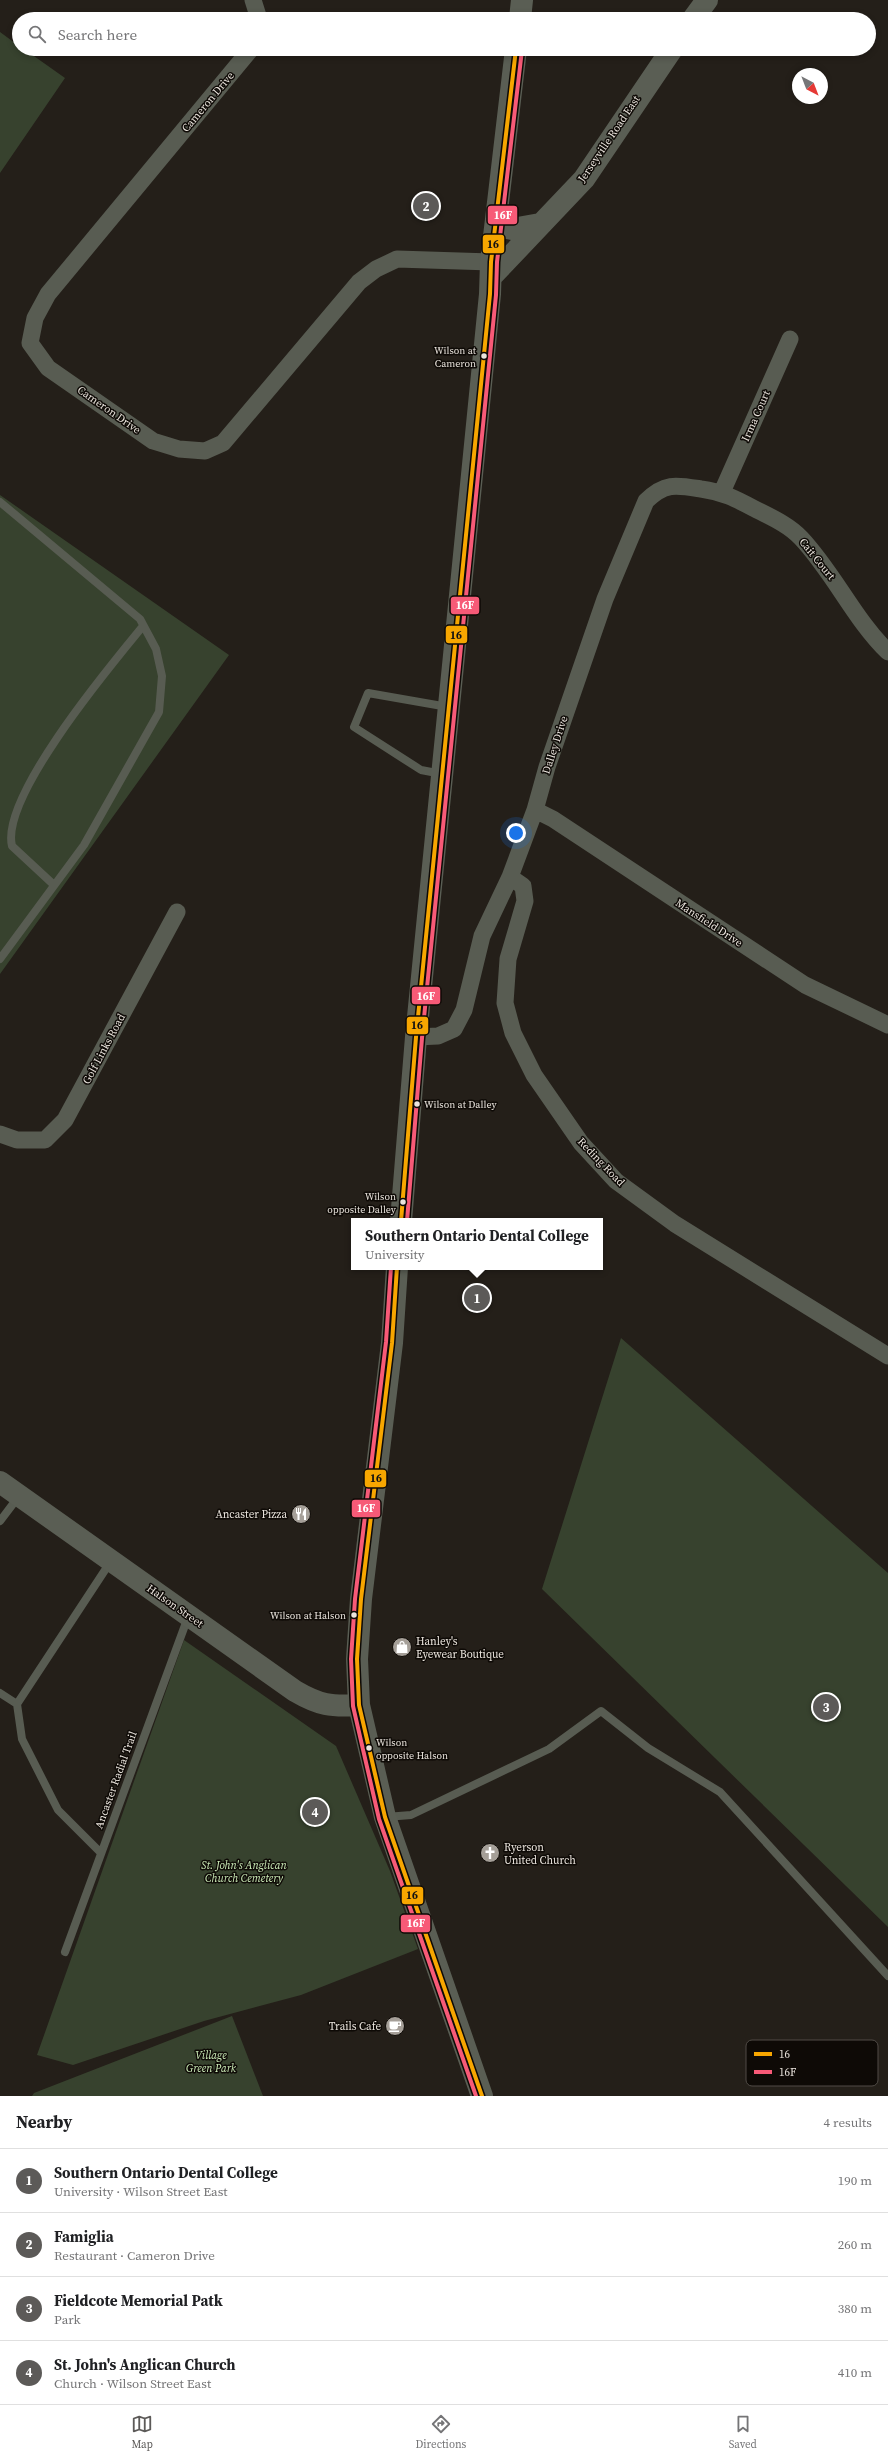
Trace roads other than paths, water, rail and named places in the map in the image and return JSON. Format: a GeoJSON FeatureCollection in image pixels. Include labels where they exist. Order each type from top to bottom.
{"type":"FeatureCollection","features":[{"type":"Feature","properties":{"kind":"main road"},"geometry":{"type":"LineString","coordinates":[[521,12],[522,0]]}},
{"type":"Feature","properties":{"kind":"main road"},"geometry":{"type":"LineString","coordinates":[[699,12],[707,0]]}},
{"type":"Feature","properties":{"kind":"main road"},"geometry":{"type":"LineString","coordinates":[[401,1218],[416,1037],[496,226],[515,56]]}},
{"type":"Feature","properties":{"kind":"main road","name":"Jerseyville Road East"},"geometry":{"type":"LineString","coordinates":[[491,278],[523,245],[540,224],[584,179],[667,56]]}},
{"type":"Feature","properties":{"kind":"main road"},"geometry":{"type":"LineString","coordinates":[[491,278],[520,267],[551,231],[584,179]]}},
{"type":"Feature","properties":{"kind":"main road"},"geometry":{"type":"LineString","coordinates":[[496,226],[512,229],[540,224]]}},
{"type":"Feature","properties":{"kind":"main road"},"geometry":{"type":"LineString","coordinates":[[397,1270],[391,1349],[361,1599],[356,1659],[359,1705],[385,1818],[482,2096]]}},
{"type":"Feature","properties":{"kind":"main road","name":"Halson Street"},"geometry":{"type":"LineString","coordinates":[[0,1482],[314,1702],[334,1707],[359,1705]]}},
{"type":"Feature","properties":{"kind":"street"},"geometry":{"type":"LineString","coordinates":[[254,0],[257,12]]}},
{"type":"Feature","properties":{"kind":"street","name":"Cameron Drive"},"geometry":{"type":"LineString","coordinates":[[245,56],[48,294],[35,318],[30,343],[48,368],[153,441],[179,449],[205,451],[223,443],[359,282],[376,269],[397,259],[491,278]]}},
{"type":"Feature","properties":{"kind":"street","name":"Irma Court"},"geometry":{"type":"LineString","coordinates":[[722,492],[790,339]]}},
{"type":"Feature","properties":{"kind":"street","name":"Dalley Drive"},"geometry":{"type":"LineString","coordinates":[[416,1037],[438,1036],[454,1029],[464,1010],[482,936],[510,877],[535,810],[547,767],[605,599],[646,501],[656,491],[674,484],[722,492]]}},
{"type":"Feature","properties":{"kind":"street","name":"Cait Court"},"geometry":{"type":"LineString","coordinates":[[722,492],[780,522],[801,538],[836,582],[870,633],[888,652]]}},
{"type":"Feature","properties":{"kind":"street","name":"Mansfield Drive"},"geometry":{"type":"LineString","coordinates":[[535,810],[553,819],[806,985],[888,1025]]}},
{"type":"Feature","properties":{"kind":"street","name":"Reding Road"},"geometry":{"type":"LineString","coordinates":[[510,877],[523,886],[525,901],[508,959],[505,1003],[513,1033],[534,1075],[581,1143],[616,1181],[675,1224],[888,1356]]}},
{"type":"Feature","properties":{"kind":"street","name":"Golf Links Road"},"geometry":{"type":"LineString","coordinates":[[0,1134],[17,1140],[45,1140],[64,1120],[177,912]]}},
{"type":"Feature","properties":{"kind":"lane"},"geometry":{"type":"LineString","coordinates":[[0,502],[140,619],[156,649],[162,676],[159,712],[84,845],[0,960]]}},
{"type":"Feature","properties":{"kind":"lane"},"geometry":{"type":"LineString","coordinates":[[54,885],[12,846],[9,838],[11,825],[22,798],[67,722],[143,626]]}},
{"type":"Feature","properties":{"kind":"lane"},"geometry":{"type":"LineString","coordinates":[[442,774],[421,770],[354,727],[368,693],[449,707]]}},
{"type":"Feature","properties":{"kind":"lane"},"geometry":{"type":"LineString","coordinates":[[0,1521],[19,1496]]}},
{"type":"Feature","properties":{"kind":"lane"},"geometry":{"type":"LineString","coordinates":[[101,1853],[58,1810],[22,1739],[17,1704],[112,1561]]}},
{"type":"Feature","properties":{"kind":"lane","name":"Ancaster Radial Trail"},"geometry":{"type":"LineString","coordinates":[[65,1952],[189,1615]]}},
{"type":"Feature","properties":{"kind":"lane"},"geometry":{"type":"LineString","coordinates":[[0,1693],[17,1704]]}},
{"type":"Feature","properties":{"kind":"lane"},"geometry":{"type":"LineString","coordinates":[[385,1818],[411,1815],[549,1749],[601,1711],[648,1748],[720,1792],[888,1976]]}},
{"type":"Feature","properties":{"kind":"place","name":"Famiglia"},"geometry":{"type":"Point","coordinates":[426,206]}},
{"type":"Feature","properties":{"kind":"place","name":"Wilson at Cameron"},"geometry":{"type":"Point","coordinates":[484,356]}},
{"type":"Feature","properties":{"kind":"place","name":"Wilson at Dalley"},"geometry":{"type":"Point","coordinates":[417,1104]}},
{"type":"Feature","properties":{"kind":"place","name":"Wilson opposite Dalley"},"geometry":{"type":"Point","coordinates":[403,1202]}},
{"type":"Feature","properties":{"kind":"place","name":"Southern Ontario Dental College"},"geometry":{"type":"Point","coordinates":[477,1298]}},
{"type":"Feature","properties":{"kind":"place","name":"Ancaster Pizza"},"geometry":{"type":"Point","coordinates":[301,1514]}},
{"type":"Feature","properties":{"kind":"place","name":"Wilson at Halson"},"geometry":{"type":"Point","coordinates":[354,1615]}},
{"type":"Feature","properties":{"kind":"place","name":"Hanley's Eyewear Boutique"},"geometry":{"type":"Point","coordinates":[402,1647]}},
{"type":"Feature","properties":{"kind":"place","name":"Fieldcote Memorial Patk"},"geometry":{"type":"Point","coordinates":[826,1707]}},
{"type":"Feature","properties":{"kind":"place","name":"Wilson opposite Halson"},"geometry":{"type":"Point","coordinates":[369,1748]}},
{"type":"Feature","properties":{"kind":"place","name":"St. John's Anglican Church"},"geometry":{"type":"Point","coordinates":[315,1812]}},
{"type":"Feature","properties":{"kind":"place","name":"Ryerson United Church"},"geometry":{"type":"Point","coordinates":[490,1853]}},
{"type":"Feature","properties":{"kind":"place","name":"Trails Cafe"},"geometry":{"type":"Point","coordinates":[395,2026]}},
{"type":"Feature","properties":{"kind":"park label","name":"St. John's Anglican Church Cemetery"},"geometry":{"type":"Point","coordinates":[244,1871]}},
{"type":"Feature","properties":{"kind":"park label","name":"Village Green Park"},"geometry":{"type":"Point","coordinates":[211,2061]}}]}
